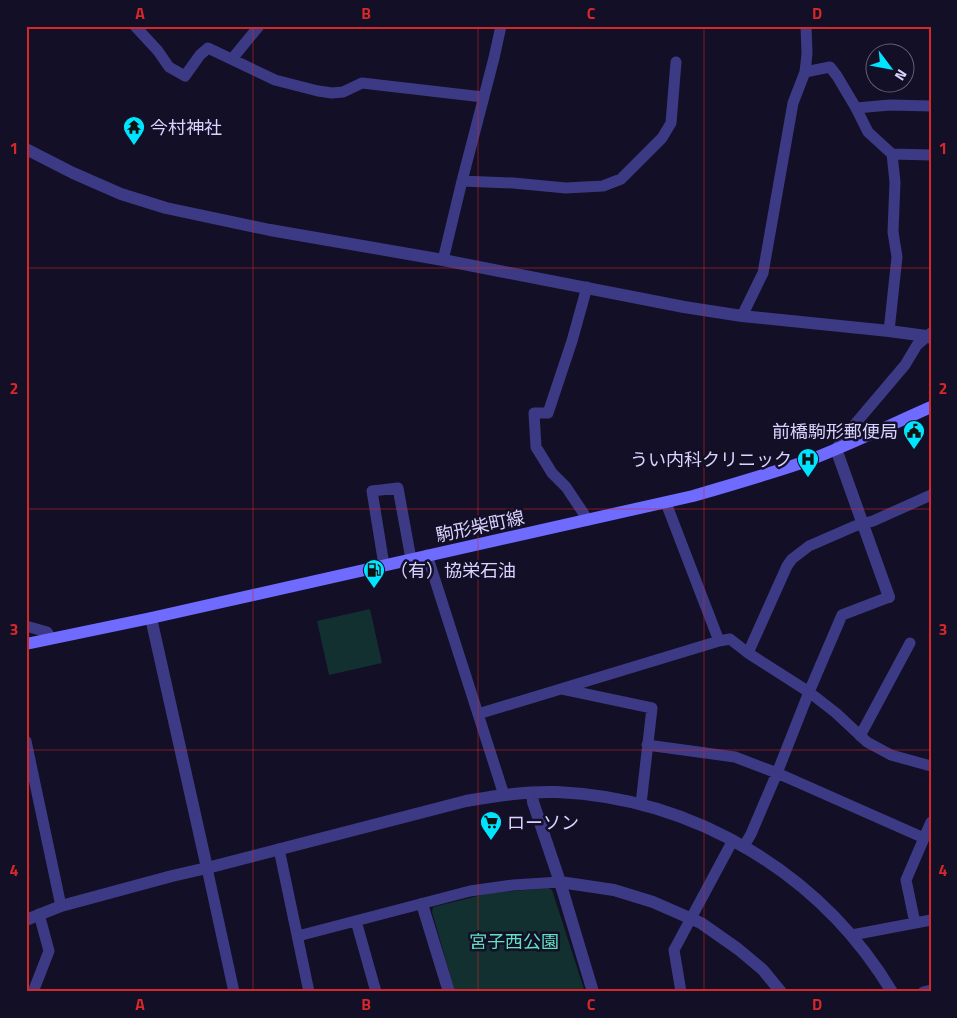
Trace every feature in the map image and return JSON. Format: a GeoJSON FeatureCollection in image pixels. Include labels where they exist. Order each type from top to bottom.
{"type":"FeatureCollection","features":[{"type":"Feature","properties":{"kind":"main road","name":"駒形柴町線"},"geometry":{"type":"LineString","coordinates":[[26,644],[152,618],[666,503],[749,480],[807,460],[931,406]]}},
{"type":"Feature","properties":{"kind":"street"},"geometry":{"type":"LineString","coordinates":[[135,26],[158,51],[169,67],[185,76],[200,55],[208,48],[275,80],[318,91],[344,92],[362,82],[483,97]]}},
{"type":"Feature","properties":{"kind":"street"},"geometry":{"type":"LineString","coordinates":[[443,260],[501,26]]}},
{"type":"Feature","properties":{"kind":"street"},"geometry":{"type":"LineString","coordinates":[[742,316],[763,273],[793,103],[805,72],[807,54],[806,26]]}},
{"type":"Feature","properties":{"kind":"street"},"geometry":{"type":"LineString","coordinates":[[232,59],[256,27]]}},
{"type":"Feature","properties":{"kind":"street"},"geometry":{"type":"LineString","coordinates":[[462,181],[566,188],[603,186],[622,179],[662,138],[671,123],[676,62]]}},
{"type":"Feature","properties":{"kind":"street"},"geometry":{"type":"LineString","coordinates":[[805,72],[830,67],[856,108],[868,132],[892,154],[931,155]]}},
{"type":"Feature","properties":{"kind":"street"},"geometry":{"type":"LineString","coordinates":[[856,108],[890,105],[931,106]]}},
{"type":"Feature","properties":{"kind":"street"},"geometry":{"type":"LineString","coordinates":[[26,150],[121,194],[166,208],[270,230],[742,316],[929,336]]}},
{"type":"Feature","properties":{"kind":"street"},"geometry":{"type":"LineString","coordinates":[[889,332],[897,257],[893,232],[895,182],[892,154]]}},
{"type":"Feature","properties":{"kind":"street"},"geometry":{"type":"LineString","coordinates":[[587,287],[572,341],[548,413],[534,413],[533,420],[536,447],[552,473],[566,487],[588,520]]}},
{"type":"Feature","properties":{"kind":"street"},"geometry":{"type":"LineString","coordinates":[[681,992],[674,950],[691,919],[739,843],[751,834],[842,615],[889,597],[836,449],[854,424],[905,365],[917,345],[929,336]]}},
{"type":"Feature","properties":{"kind":"street"},"geometry":{"type":"LineString","coordinates":[[384,565],[372,491],[398,488],[411,559]]}},
{"type":"Feature","properties":{"kind":"street"},"geometry":{"type":"LineString","coordinates":[[748,653],[787,566],[792,559],[809,546],[873,521],[931,495]]}},
{"type":"Feature","properties":{"kind":"street"},"geometry":{"type":"LineString","coordinates":[[666,503],[719,640]]}},
{"type":"Feature","properties":{"kind":"street"},"geometry":{"type":"LineString","coordinates":[[427,555],[504,795]]}},
{"type":"Feature","properties":{"kind":"street"},"geometry":{"type":"LineString","coordinates":[[152,618],[234,992]]}},
{"type":"Feature","properties":{"kind":"street"},"geometry":{"type":"LineString","coordinates":[[26,626],[46,632],[51,638]]}},
{"type":"Feature","properties":{"kind":"street"},"geometry":{"type":"LineString","coordinates":[[478,714],[719,640],[730,639],[748,653],[809,692],[836,713],[866,742],[891,755],[931,766]]}},
{"type":"Feature","properties":{"kind":"street"},"geometry":{"type":"LineString","coordinates":[[860,736],[910,643]]}},
{"type":"Feature","properties":{"kind":"street"},"geometry":{"type":"LineString","coordinates":[[561,689],[652,708],[640,804]]}},
{"type":"Feature","properties":{"kind":"street"},"geometry":{"type":"LineString","coordinates":[[26,741],[29,769],[61,906]]}},
{"type":"Feature","properties":{"kind":"street"},"geometry":{"type":"LineString","coordinates":[[647,744],[735,757],[924,838]]}},
{"type":"Feature","properties":{"kind":"street"},"geometry":{"type":"LineString","coordinates":[[26,920],[61,906],[466,801],[504,795],[556,792],[640,804],[696,823],[739,843],[782,870],[820,902],[852,935],[892,992]]}},
{"type":"Feature","properties":{"kind":"street"},"geometry":{"type":"LineString","coordinates":[[532,793],[533,802],[560,882],[593,992]]}},
{"type":"Feature","properties":{"kind":"street"},"geometry":{"type":"LineString","coordinates":[[915,923],[906,880],[931,822]]}},
{"type":"Feature","properties":{"kind":"street"},"geometry":{"type":"LineString","coordinates":[[279,849],[309,992]]}},
{"type":"Feature","properties":{"kind":"street"},"geometry":{"type":"LineString","coordinates":[[298,936],[478,890],[513,885],[560,882],[614,890],[652,902],[701,923],[738,949],[763,970],[781,992]]}},
{"type":"Feature","properties":{"kind":"street"},"geometry":{"type":"LineString","coordinates":[[422,904],[449,992]]}},
{"type":"Feature","properties":{"kind":"street"},"geometry":{"type":"LineString","coordinates":[[33,992],[49,951],[39,914]]}},
{"type":"Feature","properties":{"kind":"street"},"geometry":{"type":"LineString","coordinates":[[852,935],[931,920]]}},
{"type":"Feature","properties":{"kind":"street"},"geometry":{"type":"LineString","coordinates":[[356,921],[376,992]]}},
{"type":"Feature","properties":{"kind":"street"},"geometry":{"type":"LineString","coordinates":[[923,992],[931,990]]}},
{"type":"Feature","properties":{"kind":"green space"},"geometry":{"type":"Polygon","coordinates":[[[370,609],[382,663],[329,675],[317,621],[370,609]]]}},
{"type":"Feature","properties":{"kind":"green space","name":"宮子西公園"},"geometry":{"type":"Polygon","coordinates":[[[548,888],[552,890],[585,992],[455,992],[432,912],[433,907],[490,893],[548,888]]]}},
{"type":"Feature","properties":{"kind":"place","name":"今村神社"},"geometry":{"type":"Point","coordinates":[134,146]}},
{"type":"Feature","properties":{"kind":"place","name":"前橋駒形郵便局"},"geometry":{"type":"Point","coordinates":[914,450]}},
{"type":"Feature","properties":{"kind":"place","name":"うい内科クリニック"},"geometry":{"type":"Point","coordinates":[808,478]}},
{"type":"Feature","properties":{"kind":"place","name":"（有）協栄石油"},"geometry":{"type":"Point","coordinates":[374,589]}},
{"type":"Feature","properties":{"kind":"place","name":"ローソン"},"geometry":{"type":"Point","coordinates":[491,841]}}]}
